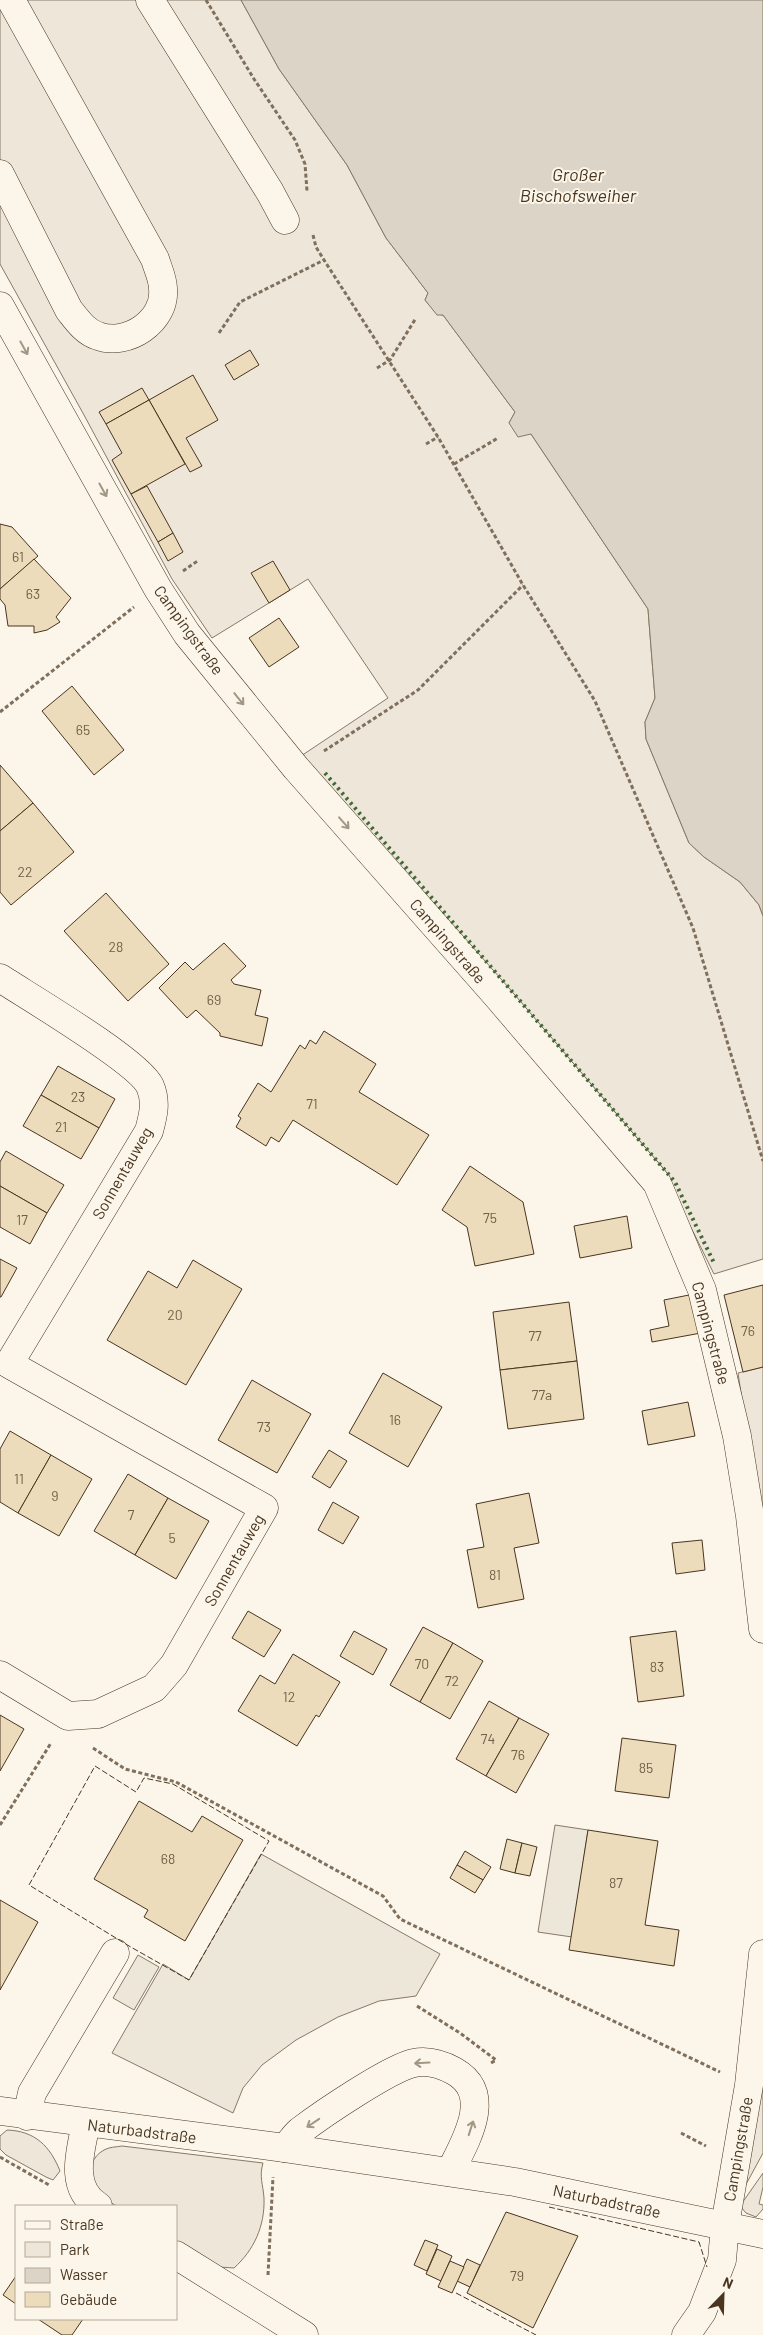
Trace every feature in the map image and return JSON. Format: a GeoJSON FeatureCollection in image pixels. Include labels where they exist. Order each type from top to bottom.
{"type":"FeatureCollection","features":[{"type":"Feature","properties":{"kind":"street"},"geometry":{"type":"LineString","coordinates":[[0,174],[69,310],[86,329],[97,336],[110,339],[125,337],[138,332],[148,325],[158,314],[164,290],[155,259],[11,0]]}},
{"type":"Feature","properties":{"kind":"street"},"geometry":{"type":"LineString","coordinates":[[150,0],[270,192],[285,220]]}},
{"type":"Feature","properties":{"kind":"street","name":"Campingstraße"},"geometry":{"type":"LineString","coordinates":[[0,306],[158,589],[187,634],[296,768],[497,996],[657,1183],[702,1290],[737,1436],[750,1516],[763,1629]]}},
{"type":"Feature","properties":{"kind":"street","name":"Sonnentauweg"},"geometry":{"type":"LineString","coordinates":[[0,978],[132,1065],[149,1086],[155,1109],[149,1131],[4,1365],[264,1508],[174,1665],[154,1688],[98,1714],[68,1716]]}},
{"type":"Feature","properties":{"kind":"street"},"geometry":{"type":"LineString","coordinates":[[0,1675],[68,1716]]}},
{"type":"Feature","properties":{"kind":"street"},"geometry":{"type":"LineString","coordinates":[[27,2116],[32,2093],[115,1953]]}},
{"type":"Feature","properties":{"kind":"street","name":"Campingstraße"},"geometry":{"type":"LineString","coordinates":[[686,2335],[702,2312],[722,2260],[725,2225],[749,2081],[763,1954]]}},
{"type":"Feature","properties":{"kind":"street"},"geometry":{"type":"LineString","coordinates":[[285,2148],[298,2132],[388,2074],[415,2063],[431,2062],[444,2065],[457,2072],[471,2090],[475,2104],[474,2122],[450,2172]]}},
{"type":"Feature","properties":{"kind":"street","name":"Naturbadstraße"},"geometry":{"type":"LineString","coordinates":[[0,2111],[86,2124],[285,2148],[515,2182],[763,2234]]}},
{"type":"Feature","properties":{"kind":"street"},"geometry":{"type":"LineString","coordinates":[[86,2124],[81,2150],[79,2177],[90,2196]]}},
{"type":"Feature","properties":{"kind":"street"},"geometry":{"type":"LineString","coordinates":[[178,2256],[304,2335]]}},
{"type":"Feature","properties":{"kind":"path"},"geometry":{"type":"LineString","coordinates":[[206,0],[254,80],[295,140],[305,164],[308,197]]}},
{"type":"Feature","properties":{"kind":"path"},"geometry":{"type":"LineString","coordinates":[[312,232],[316,246],[324,260],[438,437],[523,585],[595,701],[692,928],[763,1161]]}},
{"type":"Feature","properties":{"kind":"path"},"geometry":{"type":"LineString","coordinates":[[218,333],[240,302],[324,260]]}},
{"type":"Feature","properties":{"kind":"path"},"geometry":{"type":"LineString","coordinates":[[377,368],[390,360],[416,318]]}},
{"type":"Feature","properties":{"kind":"path"},"geometry":{"type":"LineString","coordinates":[[426,444],[438,437]]}},
{"type":"Feature","properties":{"kind":"path"},"geometry":{"type":"LineString","coordinates":[[454,464],[498,438]]}},
{"type":"Feature","properties":{"kind":"path"},"geometry":{"type":"LineString","coordinates":[[296,768],[418,690],[523,585]]}},
{"type":"Feature","properties":{"kind":"path"},"geometry":{"type":"LineString","coordinates":[[0,712],[158,589]]}},
{"type":"Feature","properties":{"kind":"path"},"geometry":{"type":"LineString","coordinates":[[0,1825],[68,1716],[91,1746],[125,1769],[176,1782],[383,1896],[400,1919],[749,2081]]}},
{"type":"Feature","properties":{"kind":"path"},"geometry":{"type":"LineString","coordinates":[[417,2006],[460,2033],[496,2060]]}},
{"type":"Feature","properties":{"kind":"path"},"geometry":{"type":"LineString","coordinates":[[270,2313],[267,2272],[273,2173],[285,2148]]}},
{"type":"Feature","properties":{"kind":"path"},"geometry":{"type":"LineString","coordinates":[[0,2157],[54,2188],[90,2196]]}},
{"type":"Feature","properties":{"kind":"green space"},"geometry":{"type":"Polygon","coordinates":[[[0,0],[241,0],[279,69],[347,165],[386,238],[428,293],[425,300],[437,314],[443,315],[515,412],[509,423],[531,434],[648,609],[655,698],[645,722],[646,739],[689,843],[704,857],[740,882],[759,905],[763,916],[763,1259],[714,1274],[673,1191],[295,760],[388,698],[308,579],[212,638],[172,579],[0,264],[0,0]]]}},
{"type":"Feature","properties":{"kind":"green space"},"geometry":{"type":"Polygon","coordinates":[[[763,1367],[763,1538],[738,1373],[763,1367]]]}},
{"type":"Feature","properties":{"kind":"green space"},"geometry":{"type":"Polygon","coordinates":[[[763,2039],[763,2153],[737,2201],[763,2039]]]}},
{"type":"Feature","properties":{"kind":"green space"},"geometry":{"type":"Polygon","coordinates":[[[7,2130],[26,2133],[46,2147],[60,2171],[53,2180],[6,2155],[0,2149],[0,2136],[7,2130]]]}},
{"type":"Feature","properties":{"kind":"green space"},"geometry":{"type":"Polygon","coordinates":[[[122,2146],[263,2163],[261,2177],[264,2198],[263,2218],[253,2245],[241,2261],[234,2268],[219,2267],[178,2243],[178,2205],[115,2205],[101,2195],[93,2179],[92,2163],[96,2156],[110,2148],[122,2146]]]}},
{"type":"Feature","properties":{"kind":"green space"},"geometry":{"type":"Polygon","coordinates":[[[763,2173],[763,2187],[759,2204],[763,2205],[763,2209],[756,2217],[746,2213],[740,2206],[763,2173]]]}},
{"type":"Feature","properties":{"kind":"shaded area"},"geometry":{"type":"Polygon","coordinates":[[[555,1825],[588,1830],[572,1937],[538,1932],[555,1825]]]}},
{"type":"Feature","properties":{"kind":"shaded area"},"geometry":{"type":"Polygon","coordinates":[[[261,1854],[440,1954],[416,1996],[379,2001],[338,2017],[296,2040],[262,2065],[243,2088],[233,2113],[112,2053],[163,1964],[189,1980],[261,1854]]]}},
{"type":"Feature","properties":{"kind":"shaded area"},"geometry":{"type":"Polygon","coordinates":[[[138,1955],[159,1967],[134,2010],[113,1998],[138,1955]]]}},
{"type":"Feature","properties":{"kind":"water","name":"Großer Bischofsweiher"},"geometry":{"type":"Polygon","coordinates":[[[241,0],[763,0],[763,916],[759,905],[740,882],[704,857],[689,843],[646,739],[645,722],[655,698],[648,609],[531,434],[518,437],[509,423],[515,412],[443,315],[437,315],[425,300],[428,293],[386,238],[347,165],[279,69],[241,0]]]}},
{"type":"Feature","properties":{"kind":"building"},"geometry":{"type":"Polygon","coordinates":[[[250,350],[259,365],[234,380],[225,365],[250,350]]]}},
{"type":"Feature","properties":{"kind":"building"},"geometry":{"type":"Polygon","coordinates":[[[193,375],[218,420],[186,438],[202,466],[190,472],[149,400],[193,375]]]}},
{"type":"Feature","properties":{"kind":"building"},"geometry":{"type":"Polygon","coordinates":[[[142,388],[149,400],[106,424],[99,412],[142,388]]]}},
{"type":"Feature","properties":{"kind":"building"},"geometry":{"type":"Polygon","coordinates":[[[149,400],[185,464],[131,494],[112,460],[122,453],[106,424],[149,400]]]}},
{"type":"Feature","properties":{"kind":"building"},"geometry":{"type":"Polygon","coordinates":[[[147,486],[173,533],[158,542],[131,494],[147,486]]]}},
{"type":"Feature","properties":{"kind":"building"},"geometry":{"type":"Polygon","coordinates":[[[0,524],[12,527],[38,556],[0,589],[0,524]]]}},
{"type":"Feature","properties":{"kind":"building"},"geometry":{"type":"Polygon","coordinates":[[[173,533],[183,552],[168,561],[158,542],[173,533]]]}},
{"type":"Feature","properties":{"kind":"building"},"geometry":{"type":"Polygon","coordinates":[[[34,559],[71,598],[56,617],[60,622],[47,630],[34,633],[34,626],[8,626],[5,605],[0,599],[0,589],[34,559]]]}},
{"type":"Feature","properties":{"kind":"building"},"geometry":{"type":"Polygon","coordinates":[[[273,561],[290,590],[269,603],[251,573],[273,561]]]}},
{"type":"Feature","properties":{"kind":"building"},"geometry":{"type":"Polygon","coordinates":[[[279,618],[299,647],[269,667],[249,638],[279,618]]]}},
{"type":"Feature","properties":{"kind":"building"},"geometry":{"type":"Polygon","coordinates":[[[72,686],[124,750],[94,775],[42,711],[72,686]]]}},
{"type":"Feature","properties":{"kind":"building"},"geometry":{"type":"Polygon","coordinates":[[[0,765],[33,803],[0,831],[0,765]]]}},
{"type":"Feature","properties":{"kind":"building"},"geometry":{"type":"Polygon","coordinates":[[[33,803],[74,852],[11,905],[0,892],[0,831],[33,803]]]}},
{"type":"Feature","properties":{"kind":"building"},"geometry":{"type":"Polygon","coordinates":[[[106,893],[169,964],[128,1001],[64,931],[106,893]]]}},
{"type":"Feature","properties":{"kind":"building"},"geometry":{"type":"Polygon","coordinates":[[[224,943],[246,966],[231,980],[234,984],[261,990],[255,1015],[268,1018],[262,1046],[220,1036],[220,1033],[196,1010],[187,1018],[159,988],[185,962],[193,970],[224,943]]]}},
{"type":"Feature","properties":{"kind":"building"},"geometry":{"type":"Polygon","coordinates":[[[324,1031],[376,1064],[359,1092],[429,1135],[397,1185],[293,1120],[279,1142],[271,1137],[266,1146],[236,1127],[241,1118],[238,1116],[258,1083],[271,1092],[300,1045],[305,1049],[310,1040],[316,1044],[324,1031]]]}},
{"type":"Feature","properties":{"kind":"building"},"geometry":{"type":"Polygon","coordinates":[[[58,1066],[115,1099],[99,1128],[41,1095],[58,1066]]]}},
{"type":"Feature","properties":{"kind":"building"},"geometry":{"type":"Polygon","coordinates":[[[41,1095],[99,1128],[81,1159],[23,1126],[41,1095]]]}},
{"type":"Feature","properties":{"kind":"building"},"geometry":{"type":"Polygon","coordinates":[[[6,1151],[64,1185],[47,1213],[0,1186],[0,1162],[6,1151]]]}},
{"type":"Feature","properties":{"kind":"building"},"geometry":{"type":"Polygon","coordinates":[[[470,1166],[523,1202],[534,1254],[475,1266],[467,1227],[442,1210],[470,1166]]]}},
{"type":"Feature","properties":{"kind":"building"},"geometry":{"type":"Polygon","coordinates":[[[0,1186],[47,1213],[30,1244],[0,1227],[0,1186]]]}},
{"type":"Feature","properties":{"kind":"building"},"geometry":{"type":"Polygon","coordinates":[[[627,1216],[632,1248],[580,1258],[574,1226],[627,1216]]]}},
{"type":"Feature","properties":{"kind":"building"},"geometry":{"type":"Polygon","coordinates":[[[0,1259],[17,1268],[1,1297],[0,1297],[0,1259]]]}},
{"type":"Feature","properties":{"kind":"building"},"geometry":{"type":"Polygon","coordinates":[[[193,1260],[242,1289],[186,1385],[107,1340],[148,1271],[177,1288],[193,1260]]]}},
{"type":"Feature","properties":{"kind":"building"},"geometry":{"type":"Polygon","coordinates":[[[763,1285],[763,1367],[743,1372],[724,1295],[763,1285]]]}},
{"type":"Feature","properties":{"kind":"building"},"geometry":{"type":"Polygon","coordinates":[[[694,1294],[701,1333],[652,1342],[650,1330],[669,1326],[664,1300],[694,1294]]]}},
{"type":"Feature","properties":{"kind":"building"},"geometry":{"type":"Polygon","coordinates":[[[569,1302],[577,1361],[500,1370],[493,1312],[569,1302]]]}},
{"type":"Feature","properties":{"kind":"building"},"geometry":{"type":"Polygon","coordinates":[[[577,1361],[584,1419],[508,1429],[500,1370],[577,1361]]]}},
{"type":"Feature","properties":{"kind":"building"},"geometry":{"type":"Polygon","coordinates":[[[383,1373],[442,1407],[408,1467],[349,1433],[383,1373]]]}},
{"type":"Feature","properties":{"kind":"building"},"geometry":{"type":"Polygon","coordinates":[[[252,1380],[311,1414],[277,1473],[218,1440],[252,1380]]]}},
{"type":"Feature","properties":{"kind":"building"},"geometry":{"type":"Polygon","coordinates":[[[688,1402],[695,1436],[648,1445],[642,1411],[688,1402]]]}},
{"type":"Feature","properties":{"kind":"building"},"geometry":{"type":"Polygon","coordinates":[[[10,1431],[51,1455],[18,1513],[0,1502],[0,1449],[10,1431]]]}},
{"type":"Feature","properties":{"kind":"building"},"geometry":{"type":"Polygon","coordinates":[[[329,1450],[347,1461],[330,1488],[312,1477],[329,1450]]]}},
{"type":"Feature","properties":{"kind":"building"},"geometry":{"type":"Polygon","coordinates":[[[51,1455],[92,1479],[59,1536],[18,1513],[51,1455]]]}},
{"type":"Feature","properties":{"kind":"building"},"geometry":{"type":"Polygon","coordinates":[[[128,1474],[168,1498],[135,1555],[94,1531],[128,1474]]]}},
{"type":"Feature","properties":{"kind":"building"},"geometry":{"type":"Polygon","coordinates":[[[529,1493],[539,1543],[514,1548],[524,1599],[478,1608],[467,1550],[484,1547],[476,1504],[529,1493]]]}},
{"type":"Feature","properties":{"kind":"building"},"geometry":{"type":"Polygon","coordinates":[[[168,1498],[209,1521],[176,1579],[135,1555],[168,1498]]]}},
{"type":"Feature","properties":{"kind":"building"},"geometry":{"type":"Polygon","coordinates":[[[333,1502],[359,1517],[343,1544],[318,1530],[333,1502]]]}},
{"type":"Feature","properties":{"kind":"building"},"geometry":{"type":"Polygon","coordinates":[[[702,1540],[705,1570],[676,1574],[672,1543],[702,1540]]]}},
{"type":"Feature","properties":{"kind":"building"},"geometry":{"type":"Polygon","coordinates":[[[248,1611],[281,1630],[264,1657],[232,1638],[248,1611]]]}},
{"type":"Feature","properties":{"kind":"building"},"geometry":{"type":"Polygon","coordinates":[[[423,1627],[453,1643],[420,1702],[390,1685],[423,1627]]]}},
{"type":"Feature","properties":{"kind":"building"},"geometry":{"type":"Polygon","coordinates":[[[354,1631],[387,1649],[373,1675],[340,1656],[354,1631]]]}},
{"type":"Feature","properties":{"kind":"building"},"geometry":{"type":"Polygon","coordinates":[[[676,1631],[684,1696],[638,1702],[630,1637],[676,1631]]]}},
{"type":"Feature","properties":{"kind":"building"},"geometry":{"type":"Polygon","coordinates":[[[453,1643],[483,1661],[450,1719],[420,1702],[453,1643]]]}},
{"type":"Feature","properties":{"kind":"building"},"geometry":{"type":"Polygon","coordinates":[[[293,1654],[340,1682],[319,1717],[316,1715],[297,1746],[238,1711],[260,1675],[275,1684],[293,1654]]]}},
{"type":"Feature","properties":{"kind":"building"},"geometry":{"type":"Polygon","coordinates":[[[489,1701],[519,1718],[486,1776],[456,1759],[489,1701]]]}},
{"type":"Feature","properties":{"kind":"building"},"geometry":{"type":"Polygon","coordinates":[[[0,1715],[24,1729],[0,1771],[0,1715]]]}},
{"type":"Feature","properties":{"kind":"building"},"geometry":{"type":"Polygon","coordinates":[[[519,1718],[549,1734],[516,1793],[486,1776],[519,1718]]]}},
{"type":"Feature","properties":{"kind":"building"},"geometry":{"type":"Polygon","coordinates":[[[622,1738],[676,1745],[669,1798],[615,1791],[622,1738]]]}},
{"type":"Feature","properties":{"kind":"building"},"geometry":{"type":"Polygon","coordinates":[[[139,1801],[192,1832],[202,1816],[243,1840],[185,1941],[144,1917],[148,1910],[94,1879],[139,1801]]]}},
{"type":"Feature","properties":{"kind":"building"},"geometry":{"type":"Polygon","coordinates":[[[588,1830],[658,1841],[645,1925],[679,1930],[674,1966],[569,1950],[588,1830]]]}},
{"type":"Feature","properties":{"kind":"building"},"geometry":{"type":"Polygon","coordinates":[[[507,1839],[522,1843],[515,1873],[500,1869],[507,1839]]]}},
{"type":"Feature","properties":{"kind":"building"},"geometry":{"type":"Polygon","coordinates":[[[522,1843],[537,1847],[530,1876],[515,1873],[522,1843]]]}},
{"type":"Feature","properties":{"kind":"building"},"geometry":{"type":"Polygon","coordinates":[[[465,1851],[491,1867],[483,1880],[457,1865],[465,1851]]]}},
{"type":"Feature","properties":{"kind":"building"},"geometry":{"type":"Polygon","coordinates":[[[457,1865],[483,1880],[475,1893],[450,1878],[457,1865]]]}},
{"type":"Feature","properties":{"kind":"building"},"geometry":{"type":"Polygon","coordinates":[[[0,1900],[38,1922],[0,1990],[0,1900]]]}},
{"type":"Feature","properties":{"kind":"building"},"geometry":{"type":"Polygon","coordinates":[[[506,2212],[578,2236],[533,2328],[467,2293],[506,2212]]]}},
{"type":"Feature","properties":{"kind":"building"},"geometry":{"type":"Polygon","coordinates":[[[425,2240],[438,2245],[427,2271],[414,2265],[425,2240]]]}},
{"type":"Feature","properties":{"kind":"building"},"geometry":{"type":"Polygon","coordinates":[[[437,2249],[452,2256],[441,2281],[426,2274],[437,2249]]]}},
{"type":"Feature","properties":{"kind":"building"},"geometry":{"type":"Polygon","coordinates":[[[467,2259],[480,2265],[470,2287],[457,2281],[467,2259]]]}},
{"type":"Feature","properties":{"kind":"building"},"geometry":{"type":"Polygon","coordinates":[[[450,2261],[464,2267],[452,2293],[438,2287],[450,2261]]]}},
{"type":"Feature","properties":{"kind":"building"},"geometry":{"type":"Polygon","coordinates":[[[15,2277],[15,2303],[3,2295],[15,2277]]]}},
{"type":"Feature","properties":{"kind":"building"},"geometry":{"type":"Polygon","coordinates":[[[40,2320],[82,2320],[72,2335],[62,2335],[40,2320]]]}},
{"type":"Feature","properties":{"kind":"hedge"},"geometry":{"type":"LineString","coordinates":[[325,773],[675,1182],[715,1265]]}},
{"type":"Feature","properties":{"kind":"fence"},"geometry":{"type":"LineString","coordinates":[[95,1766],[136,1792],[144,1778],[173,1784],[269,1841],[189,1980],[29,1885],[95,1766]]}},
{"type":"Feature","properties":{"kind":"fence"},"geometry":{"type":"LineString","coordinates":[[549,2207],[699,2242],[707,2267]]}},
{"type":"Feature","properties":{"kind":"fence"},"geometry":{"type":"LineString","coordinates":[[456,2293],[536,2335]]}}]}
